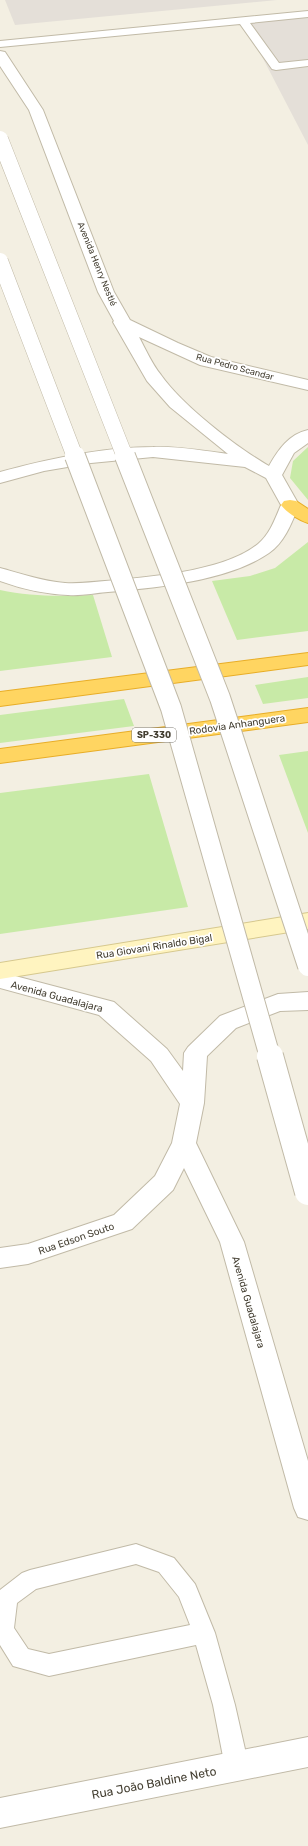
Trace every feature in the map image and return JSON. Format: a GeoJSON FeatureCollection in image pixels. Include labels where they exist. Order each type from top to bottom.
{"type":"FeatureCollection","features":[{"type":"Feature","properties":{"kind":"highway"},"geometry":{"type":"LineString","coordinates":[[290,505],[308,517]]}},
{"type":"Feature","properties":{"kind":"highway"},"geometry":{"type":"LineString","coordinates":[[0,699],[308,659]]}},
{"type":"Feature","properties":{"kind":"highway","name":"Rodovia Anhanguera"},"geometry":{"type":"LineString","coordinates":[[0,756],[308,715]]}},
{"type":"Feature","properties":{"kind":"main road","name":"Rua Giovani Rinaldo Bigal"},"geometry":{"type":"LineString","coordinates":[[0,971],[308,921]]}},
{"type":"Feature","properties":{"kind":"street","name":"Avenida Henry Nestlé"},"geometry":{"type":"LineString","coordinates":[[0,55],[36,110],[106,292],[153,377],[176,403],[250,462]]}},
{"type":"Feature","properties":{"kind":"street"},"geometry":{"type":"LineString","coordinates":[[0,139],[220,698],[308,966]]}},
{"type":"Feature","properties":{"kind":"street"},"geometry":{"type":"LineString","coordinates":[[0,261],[171,708],[308,1192]]}},
{"type":"Feature","properties":{"kind":"street","name":"Rua Pedro Scandar"},"geometry":{"type":"LineString","coordinates":[[122,322],[172,347],[206,361],[308,385]]}},
{"type":"Feature","properties":{"kind":"street"},"geometry":{"type":"LineString","coordinates":[[273,474],[287,450],[308,435]]}},
{"type":"Feature","properties":{"kind":"street"},"geometry":{"type":"LineString","coordinates":[[0,478],[43,466],[91,458],[153,452],[202,456],[250,462],[273,474],[290,505],[279,531],[263,549],[239,562],[196,574],[127,585],[67,590],[20,583],[0,574]]}},
{"type":"Feature","properties":{"kind":"street","name":"Avenida Guadalajara"},"geometry":{"type":"LineString","coordinates":[[0,980],[106,1008],[159,1055],[192,1102]]}},
{"type":"Feature","properties":{"kind":"street"},"geometry":{"type":"LineString","coordinates":[[184,1144],[192,1102],[196,1053],[228,1022],[278,1003],[308,1001]]}},
{"type":"Feature","properties":{"kind":"street","name":"Avenida Guadalajara"},"geometry":{"type":"LineString","coordinates":[[184,1144],[232,1242],[308,1508]]}},
{"type":"Feature","properties":{"kind":"street","name":"Rua Edson Souto"},"geometry":{"type":"LineString","coordinates":[[0,1258],[28,1254],[123,1222],[164,1183],[184,1144]]}},
{"type":"Feature","properties":{"kind":"street","name":"Rua João Baldine Neto"},"geometry":{"type":"LineString","coordinates":[[0,1813],[308,1752]]}},
{"type":"Feature","properties":{"kind":"lane"},"geometry":{"type":"LineString","coordinates":[[0,44],[308,14]]}},
{"type":"Feature","properties":{"kind":"lane"},"geometry":{"type":"LineString","coordinates":[[243,20],[276,67],[308,63]]}},
{"type":"Feature","properties":{"kind":"lane"},"geometry":{"type":"LineString","coordinates":[[204,1633],[49,1665],[21,1658],[3,1630],[7,1598],[30,1580],[136,1554],[166,1565],[187,1591],[204,1633],[224,1705],[237,1767]]}},
{"type":"Feature","properties":{"kind":"shaded area"},"geometry":{"type":"Polygon","coordinates":[[[5,0],[277,0],[15,25],[5,0]]]}},
{"type":"Feature","properties":{"kind":"shaded area"},"geometry":{"type":"Polygon","coordinates":[[[308,14],[308,145],[243,20],[308,14]]]}},
{"type":"Feature","properties":{"kind":"green space"},"geometry":{"type":"Polygon","coordinates":[[[308,447],[308,500],[290,478],[293,461],[308,447]]]}},
{"type":"Feature","properties":{"kind":"green space"},"geometry":{"type":"Polygon","coordinates":[[[308,542],[308,631],[237,640],[212,581],[250,576],[275,568],[308,542]]]}},
{"type":"Feature","properties":{"kind":"green space"},"geometry":{"type":"Polygon","coordinates":[[[0,590],[35,595],[93,595],[112,657],[0,671],[0,590]]]}},
{"type":"Feature","properties":{"kind":"green space"},"geometry":{"type":"Polygon","coordinates":[[[308,677],[308,698],[263,704],[255,685],[308,677]]]}},
{"type":"Feature","properties":{"kind":"green space"},"geometry":{"type":"Polygon","coordinates":[[[124,699],[134,726],[0,743],[0,715],[124,699]]]}},
{"type":"Feature","properties":{"kind":"green space"},"geometry":{"type":"Polygon","coordinates":[[[308,751],[308,833],[279,755],[308,751]]]}},
{"type":"Feature","properties":{"kind":"green space"},"geometry":{"type":"Polygon","coordinates":[[[149,774],[188,907],[0,934],[0,793],[149,774]]]}}]}
